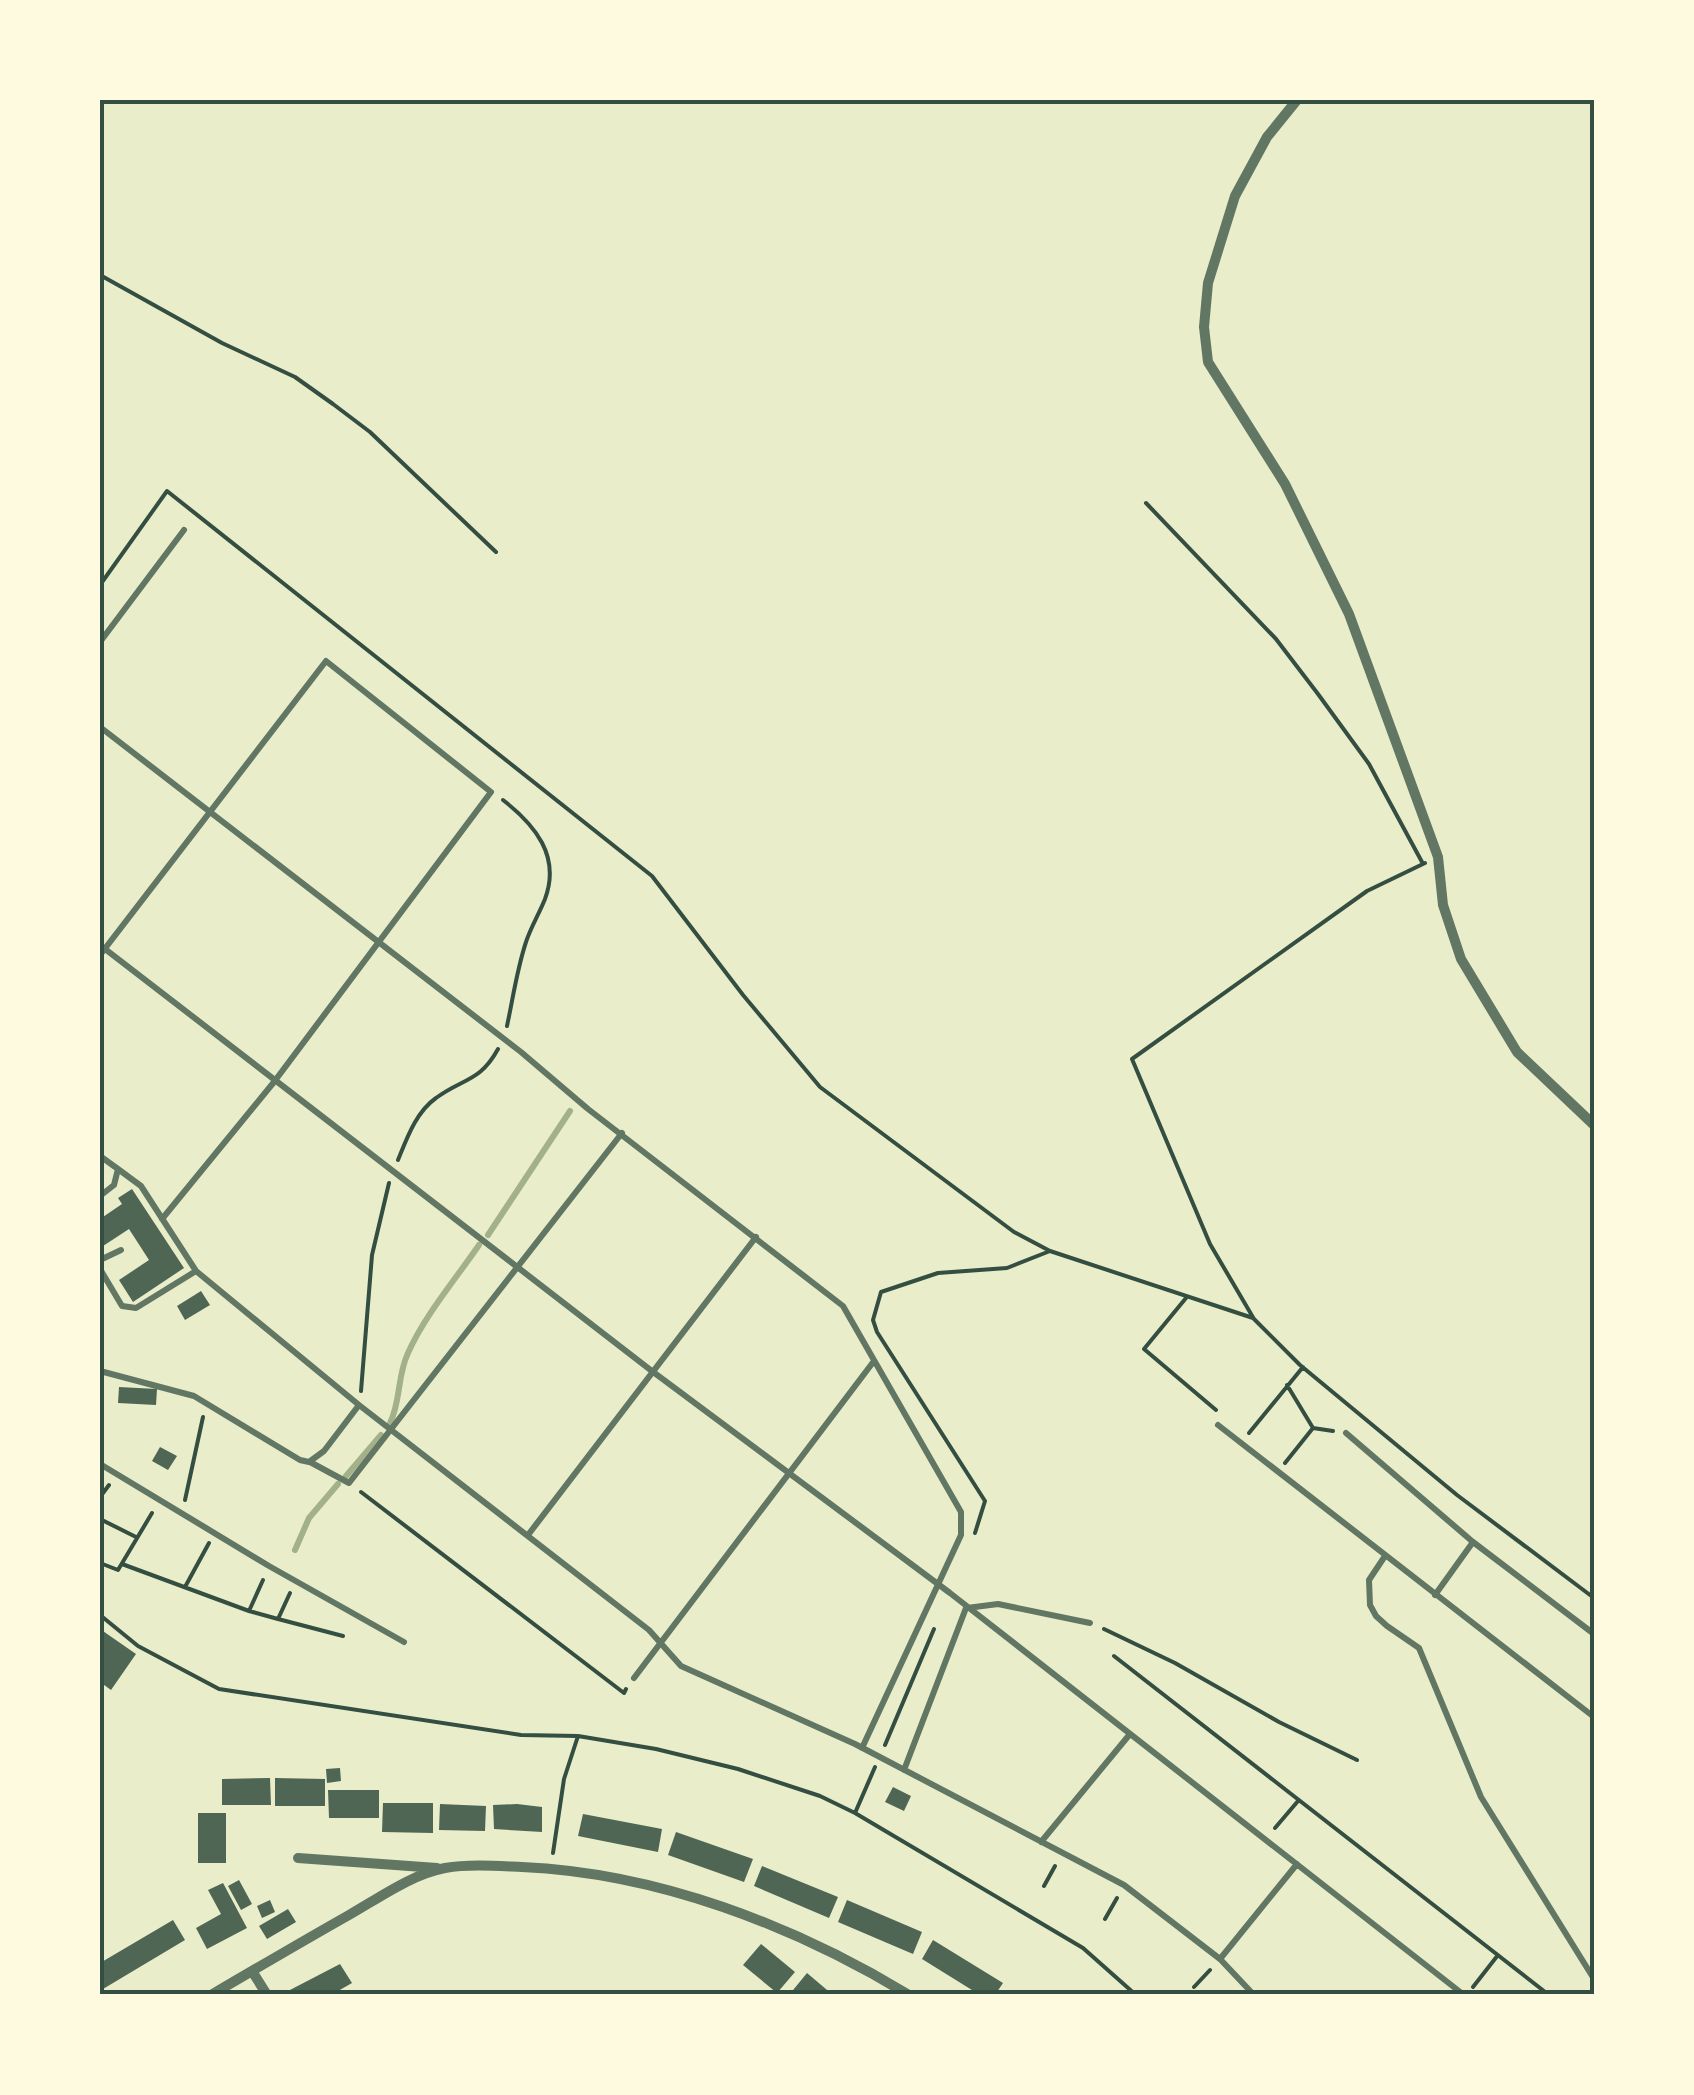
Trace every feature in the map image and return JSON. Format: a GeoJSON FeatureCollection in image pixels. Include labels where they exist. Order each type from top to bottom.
{"type":"FeatureCollection","features":[{"type":"Feature","properties":{"kind":"street"},"geometry":{"type":"LineString","coordinates":[[1297,100],[1266,136],[1235,196],[1208,282],[1204,327],[1208,362],[1285,484],[1349,614],[1438,857],[1443,904],[1461,959],[1516,1052],[1594,1126]]}},
{"type":"Feature","properties":{"kind":"street"},"geometry":{"type":"LineString","coordinates":[[298,1858],[443,1868],[550,1868],[635,1881],[718,1904],[812,1944],[909,1995]]}},
{"type":"Feature","properties":{"kind":"street"},"geometry":{"type":"LineString","coordinates":[[211,1995],[396,1888],[443,1868]]}},
{"type":"Feature","properties":{"kind":"street"},"geometry":{"type":"LineString","coordinates":[[252,1971],[267,1995]]}},
{"type":"Feature","properties":{"kind":"lane"},"geometry":{"type":"LineString","coordinates":[[100,642],[184,530]]}},
{"type":"Feature","properties":{"kind":"lane"},"geometry":{"type":"LineString","coordinates":[[162,1219],[274,1082],[491,792],[326,661],[102,950],[274,1082],[392,1172],[516,1265],[652,1371],[966,1608],[1465,1995]]}},
{"type":"Feature","properties":{"kind":"lane"},"geometry":{"type":"LineString","coordinates":[[100,728],[842,1306],[961,1512],[961,1535],[862,1748]]}},
{"type":"Feature","properties":{"kind":"lane"},"geometry":{"type":"LineString","coordinates":[[100,1371],[173,1388],[206,1402],[300,1460],[349,1483],[622,1133]]}},
{"type":"Feature","properties":{"kind":"lane"},"geometry":{"type":"LineString","coordinates":[[100,1156],[141,1186],[196,1271],[360,1405],[649,1630],[682,1666],[862,1748],[1124,1885],[1220,1959],[1254,1995]]}},
{"type":"Feature","properties":{"kind":"lane"},"geometry":{"type":"LineString","coordinates":[[100,1196],[114,1185],[118,1169]]}},
{"type":"Feature","properties":{"kind":"lane"},"geometry":{"type":"LineString","coordinates":[[528,1535],[756,1236]]}},
{"type":"Feature","properties":{"kind":"lane"},"geometry":{"type":"LineString","coordinates":[[100,1260],[120,1250]]}},
{"type":"Feature","properties":{"kind":"lane"},"geometry":{"type":"LineString","coordinates":[[100,1269],[122,1306],[128,1309],[136,1308],[196,1271]]}},
{"type":"Feature","properties":{"kind":"lane"},"geometry":{"type":"LineString","coordinates":[[634,1678],[874,1360]]}},
{"type":"Feature","properties":{"kind":"lane"},"geometry":{"type":"LineString","coordinates":[[308,1462],[324,1451],[360,1405]]}},
{"type":"Feature","properties":{"kind":"lane"},"geometry":{"type":"LineString","coordinates":[[1218,1425],[1594,1717]]}},
{"type":"Feature","properties":{"kind":"lane"},"geometry":{"type":"LineString","coordinates":[[1346,1433],[1473,1542],[1594,1634]]}},
{"type":"Feature","properties":{"kind":"lane"},"geometry":{"type":"LineString","coordinates":[[100,1464],[404,1642]]}},
{"type":"Feature","properties":{"kind":"lane"},"geometry":{"type":"LineString","coordinates":[[1435,1595],[1473,1542]]}},
{"type":"Feature","properties":{"kind":"lane"},"geometry":{"type":"LineString","coordinates":[[1385,1556],[1369,1580],[1370,1605],[1387,1626],[1418,1648],[1481,1798],[1594,1979]]}},
{"type":"Feature","properties":{"kind":"lane"},"geometry":{"type":"LineString","coordinates":[[966,1608],[998,1604],[1090,1623]]}},
{"type":"Feature","properties":{"kind":"lane"},"geometry":{"type":"LineString","coordinates":[[904,1770],[966,1608]]}},
{"type":"Feature","properties":{"kind":"lane"},"geometry":{"type":"LineString","coordinates":[[1041,1842],[1130,1734]]}},
{"type":"Feature","properties":{"kind":"lane"},"geometry":{"type":"LineString","coordinates":[[1220,1959],[1297,1864]]}},
{"type":"Feature","properties":{"kind":"path"},"geometry":{"type":"LineString","coordinates":[[100,275],[308,386],[370,432],[496,552]]}},
{"type":"Feature","properties":{"kind":"path"},"geometry":{"type":"LineString","coordinates":[[100,585],[166,491],[652,876],[742,994],[820,1087],[1014,1232],[1050,1251],[1254,1319]]}},
{"type":"Feature","properties":{"kind":"path"},"geometry":{"type":"LineString","coordinates":[[1146,503],[1224,582],[1297,667],[1369,764],[1423,864],[1440,881]]}},
{"type":"Feature","properties":{"kind":"path"},"geometry":{"type":"LineString","coordinates":[[360,1405],[372,1255],[392,1172],[423,1111],[434,1099],[479,1076],[504,1039],[527,940],[546,898],[546,848],[526,818],[491,792]]}},
{"type":"Feature","properties":{"kind":"path"},"geometry":{"type":"LineString","coordinates":[[1438,857],[1367,891],[1132,1059],[1210,1244],[1254,1319],[1302,1367],[1456,1495],[1594,1598]]}},
{"type":"Feature","properties":{"kind":"path"},"geometry":{"type":"LineString","coordinates":[[970,1547],[985,1501],[877,1332],[874,1320],[882,1292],[938,1273],[1006,1268],[1050,1251]]}},
{"type":"Feature","properties":{"kind":"path"},"geometry":{"type":"LineString","coordinates":[[1186,1298],[1144,1349],[1224,1416],[1218,1425]]}},
{"type":"Feature","properties":{"kind":"path"},"geometry":{"type":"LineString","coordinates":[[1240,1443],[1302,1367]]}},
{"type":"Feature","properties":{"kind":"path"},"geometry":{"type":"LineString","coordinates":[[1287,1385],[1313,1428]]}},
{"type":"Feature","properties":{"kind":"path"},"geometry":{"type":"LineString","coordinates":[[179,1512],[185,1502],[206,1402]]}},
{"type":"Feature","properties":{"kind":"path"},"geometry":{"type":"LineString","coordinates":[[1313,1428],[1346,1433]]}},
{"type":"Feature","properties":{"kind":"path"},"geometry":{"type":"LineString","coordinates":[[1278,1472],[1313,1428]]}},
{"type":"Feature","properties":{"kind":"path"},"geometry":{"type":"LineString","coordinates":[[349,1483],[624,1693],[634,1678]]}},
{"type":"Feature","properties":{"kind":"path"},"geometry":{"type":"LineString","coordinates":[[100,1563],[118,1570],[159,1500]]}},
{"type":"Feature","properties":{"kind":"path"},"geometry":{"type":"LineString","coordinates":[[100,1519],[137,1538]]}},
{"type":"Feature","properties":{"kind":"path"},"geometry":{"type":"LineString","coordinates":[[185,1587],[214,1534]]}},
{"type":"Feature","properties":{"kind":"path"},"geometry":{"type":"LineString","coordinates":[[122,1564],[250,1611],[343,1636]]}},
{"type":"Feature","properties":{"kind":"path"},"geometry":{"type":"LineString","coordinates":[[250,1611],[269,1566]]}},
{"type":"Feature","properties":{"kind":"path"},"geometry":{"type":"LineString","coordinates":[[278,1618],[296,1580]]}},
{"type":"Feature","properties":{"kind":"path"},"geometry":{"type":"LineString","coordinates":[[100,1615],[138,1646],[219,1689],[521,1735],[578,1736],[656,1749],[738,1769],[820,1796],[1083,1948],[1136,1995]]}},
{"type":"Feature","properties":{"kind":"path"},"geometry":{"type":"LineString","coordinates":[[1090,1623],[1176,1663],[1279,1722],[1358,1760]]}},
{"type":"Feature","properties":{"kind":"path"},"geometry":{"type":"LineString","coordinates":[[855,1813],[937,1624]]}},
{"type":"Feature","properties":{"kind":"path"},"geometry":{"type":"LineString","coordinates":[[1114,1656],[1550,1995]]}},
{"type":"Feature","properties":{"kind":"path"},"geometry":{"type":"LineString","coordinates":[[550,1868],[564,1780],[578,1736]]}},
{"type":"Feature","properties":{"kind":"path"},"geometry":{"type":"LineString","coordinates":[[1266,1840],[1299,1800]]}},
{"type":"Feature","properties":{"kind":"path"},"geometry":{"type":"LineString","coordinates":[[1044,1886],[1062,1852]]}},
{"type":"Feature","properties":{"kind":"path"},"geometry":{"type":"LineString","coordinates":[[1105,1919],[1124,1885]]}},
{"type":"Feature","properties":{"kind":"path"},"geometry":{"type":"LineString","coordinates":[[1465,1995],[1498,1955]]}},
{"type":"Feature","properties":{"kind":"path"},"geometry":{"type":"LineString","coordinates":[[1194,1987],[1220,1959]]}},
{"type":"Feature","properties":{"kind":"building"},"geometry":{"type":"Polygon","coordinates":[[[132,1189],[184,1268],[133,1302],[119,1280],[149,1260],[129,1229],[100,1248],[100,1219],[122,1204],[118,1198],[132,1189]]]}},
{"type":"Feature","properties":{"kind":"building"},"geometry":{"type":"Polygon","coordinates":[[[201,1291],[210,1305],[185,1320],[177,1306],[201,1291]]]}},
{"type":"Feature","properties":{"kind":"building"},"geometry":{"type":"Polygon","coordinates":[[[119,1387],[157,1389],[156,1405],[118,1403],[119,1387]]]}},
{"type":"Feature","properties":{"kind":"building"},"geometry":{"type":"Polygon","coordinates":[[[160,1447],[177,1456],[168,1470],[152,1461],[160,1447]]]}},
{"type":"Feature","properties":{"kind":"building"},"geometry":{"type":"Polygon","coordinates":[[[100,1629],[136,1654],[111,1690],[100,1682],[100,1629]]]}},
{"type":"Feature","properties":{"kind":"building"},"geometry":{"type":"Polygon","coordinates":[[[340,1768],[341,1781],[327,1783],[326,1769],[340,1768]]]}},
{"type":"Feature","properties":{"kind":"building"},"geometry":{"type":"Polygon","coordinates":[[[270,1778],[271,1805],[222,1805],[222,1779],[270,1778]]]}},
{"type":"Feature","properties":{"kind":"building"},"geometry":{"type":"Polygon","coordinates":[[[275,1778],[325,1779],[325,1806],[275,1806],[275,1778]]]}},
{"type":"Feature","properties":{"kind":"building"},"geometry":{"type":"Polygon","coordinates":[[[893,1787],[911,1796],[904,1811],[885,1802],[893,1787]]]}},
{"type":"Feature","properties":{"kind":"building"},"geometry":{"type":"Polygon","coordinates":[[[328,1790],[379,1790],[379,1818],[329,1818],[328,1790]]]}},
{"type":"Feature","properties":{"kind":"building"},"geometry":{"type":"Polygon","coordinates":[[[383,1803],[433,1803],[433,1833],[382,1832],[383,1803]]]}},
{"type":"Feature","properties":{"kind":"building"},"geometry":{"type":"Polygon","coordinates":[[[440,1804],[486,1806],[485,1831],[439,1830],[440,1804]]]}},
{"type":"Feature","properties":{"kind":"building"},"geometry":{"type":"Polygon","coordinates":[[[493,1805],[542,1807],[542,1832],[494,1829],[493,1805]]]}},
{"type":"Feature","properties":{"kind":"building"},"geometry":{"type":"Polygon","coordinates":[[[198,1813],[226,1813],[226,1863],[198,1863],[198,1813]]]}},
{"type":"Feature","properties":{"kind":"building"},"geometry":{"type":"Polygon","coordinates":[[[583,1814],[662,1829],[658,1852],[578,1836],[583,1814]]]}},
{"type":"Feature","properties":{"kind":"building"},"geometry":{"type":"Polygon","coordinates":[[[676,1832],[753,1859],[744,1882],[668,1855],[676,1832]]]}},
{"type":"Feature","properties":{"kind":"building"},"geometry":{"type":"Polygon","coordinates":[[[762,1866],[838,1897],[829,1918],[754,1886],[762,1866]]]}},
{"type":"Feature","properties":{"kind":"building"},"geometry":{"type":"Polygon","coordinates":[[[239,1880],[252,1904],[241,1910],[228,1886],[239,1880]]]}},
{"type":"Feature","properties":{"kind":"building"},"geometry":{"type":"Polygon","coordinates":[[[223,1883],[247,1928],[207,1949],[196,1928],[221,1914],[208,1890],[223,1883]]]}},
{"type":"Feature","properties":{"kind":"building"},"geometry":{"type":"Polygon","coordinates":[[[270,1900],[275,1912],[262,1918],[257,1906],[270,1900]]]}},
{"type":"Feature","properties":{"kind":"building"},"geometry":{"type":"Polygon","coordinates":[[[847,1900],[922,1932],[913,1954],[838,1922],[847,1900]]]}},
{"type":"Feature","properties":{"kind":"building"},"geometry":{"type":"Polygon","coordinates":[[[288,1909],[296,1922],[267,1939],[259,1926],[288,1909]]]}},
{"type":"Feature","properties":{"kind":"building"},"geometry":{"type":"Polygon","coordinates":[[[173,1920],[185,1940],[103,1989],[100,1963],[173,1920]]]}},
{"type":"Feature","properties":{"kind":"building"},"geometry":{"type":"Polygon","coordinates":[[[933,1940],[1003,1983],[995,1995],[980,1995],[922,1959],[933,1940]]]}},
{"type":"Feature","properties":{"kind":"building"},"geometry":{"type":"Polygon","coordinates":[[[761,1944],[795,1972],[777,1993],[743,1965],[761,1944]]]}},
{"type":"Feature","properties":{"kind":"building"},"geometry":{"type":"Polygon","coordinates":[[[340,1964],[352,1983],[331,1995],[291,1995],[288,1991],[340,1964]]]}},
{"type":"Feature","properties":{"kind":"building"},"geometry":{"type":"Polygon","coordinates":[[[807,1973],[833,1995],[789,1995],[807,1973]]]}},
{"type":"Feature","properties":{"kind":"waterway"},"geometry":{"type":"LineString","coordinates":[[488,1235],[570,1111]]}},
{"type":"Feature","properties":{"kind":"waterway"},"geometry":{"type":"LineString","coordinates":[[390,1423],[405,1362],[415,1339],[479,1245]]}},
{"type":"Feature","properties":{"kind":"waterway"},"geometry":{"type":"LineString","coordinates":[[346,1476],[381,1435]]}},
{"type":"Feature","properties":{"kind":"waterway"},"geometry":{"type":"LineString","coordinates":[[295,1550],[309,1518],[338,1484]]}}]}
